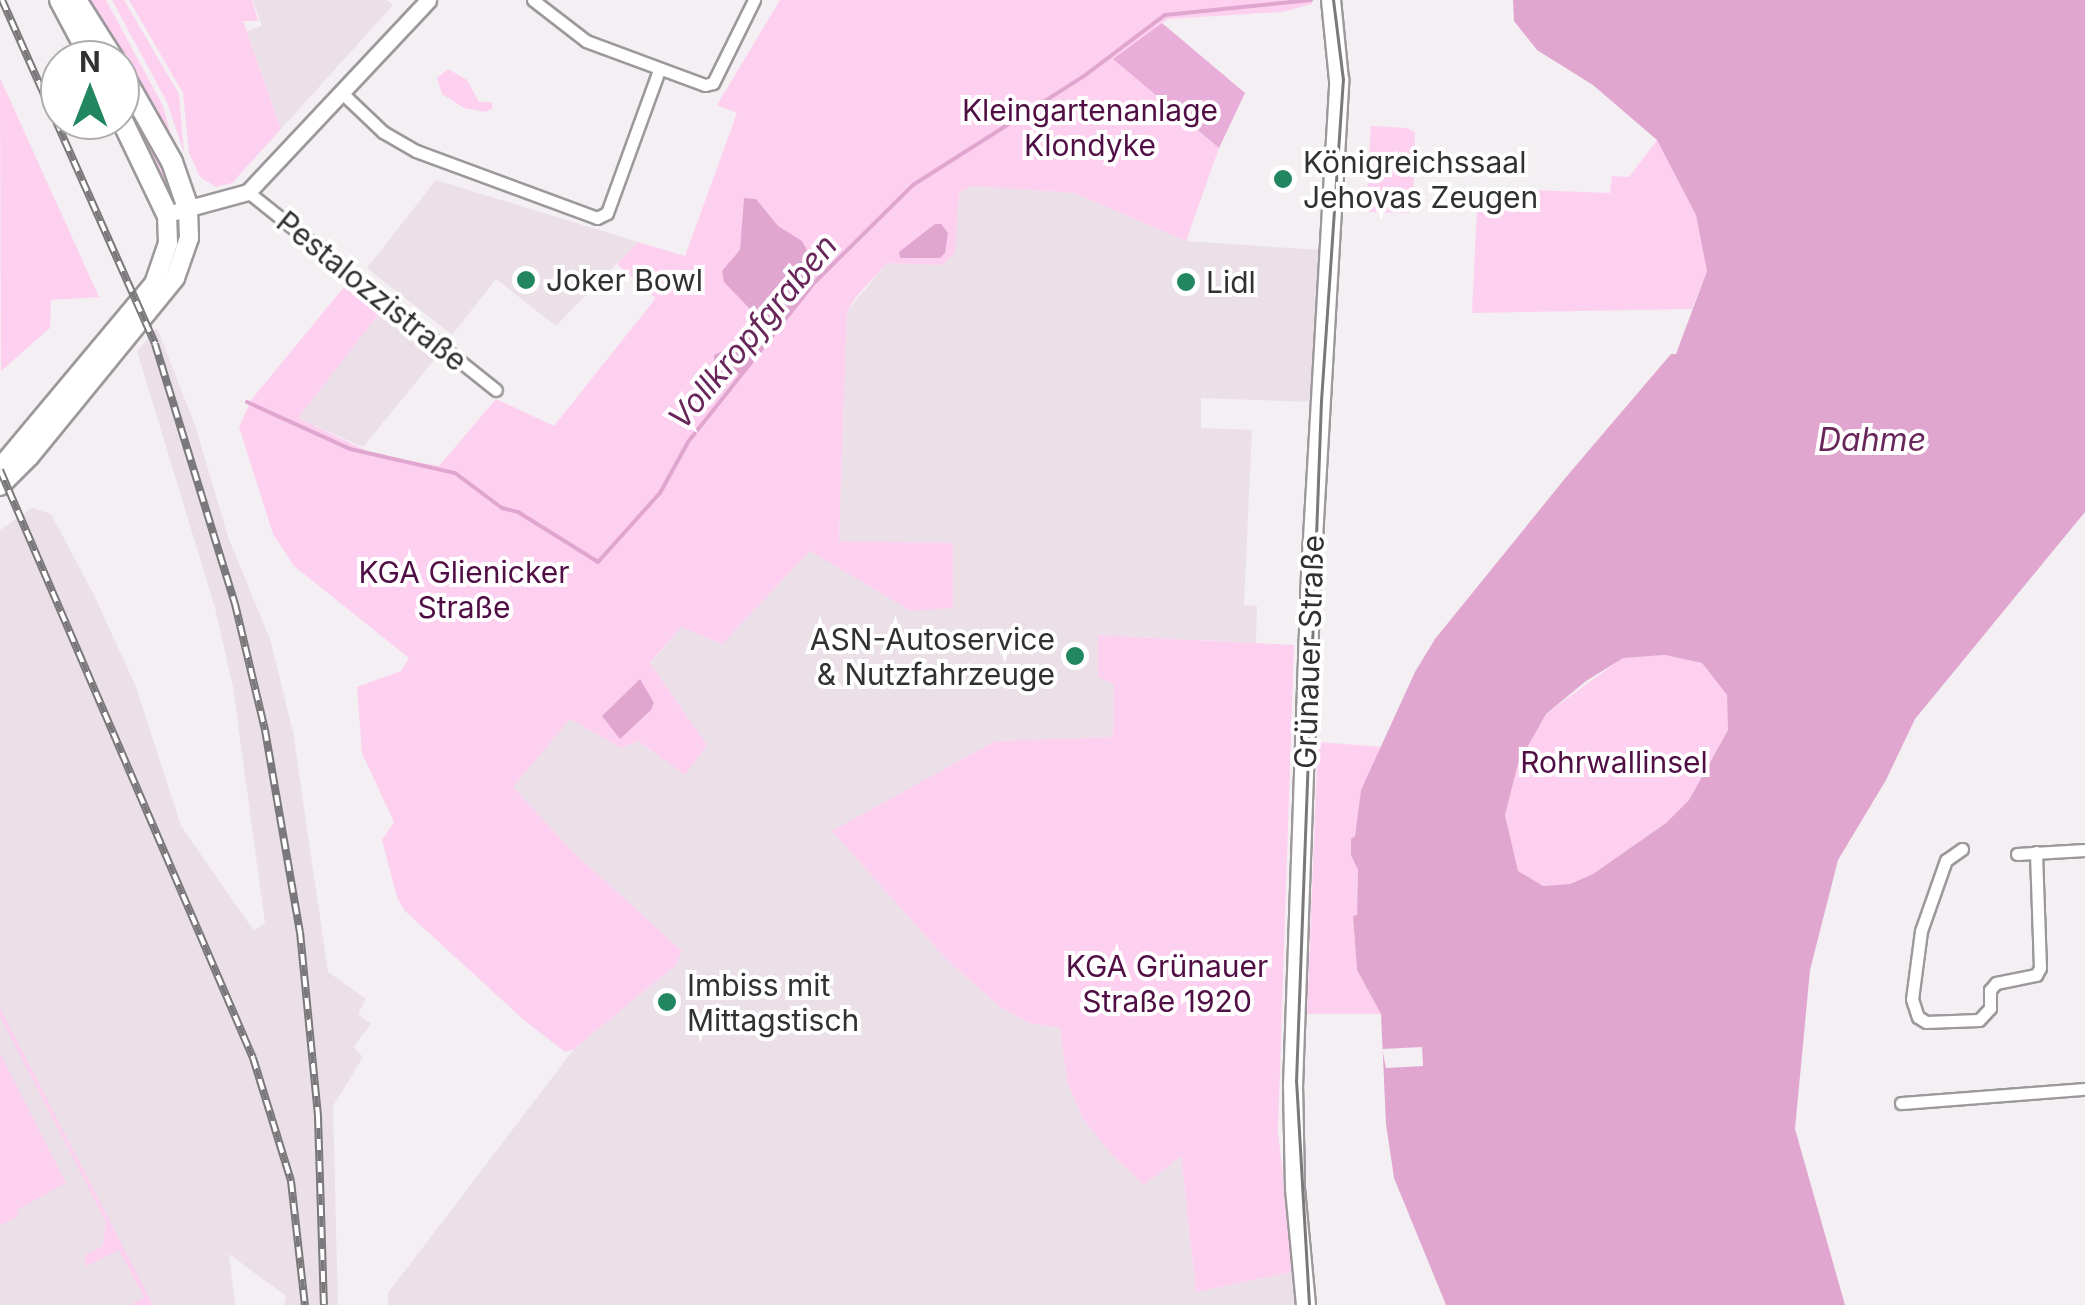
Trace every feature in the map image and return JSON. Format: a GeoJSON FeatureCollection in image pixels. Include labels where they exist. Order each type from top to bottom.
{"type":"FeatureCollection","features":[{"type":"Feature","properties":{"kind":"highway"},"geometry":{"type":"LineString","coordinates":[[60,0],[81,40]]}},
{"type":"Feature","properties":{"kind":"highway"},"geometry":{"type":"LineString","coordinates":[[76,0],[101,40]]}},
{"type":"Feature","properties":{"kind":"highway"},"geometry":{"type":"LineString","coordinates":[[140,105],[172,162],[177,211]]}},
{"type":"Feature","properties":{"kind":"highway"},"geometry":{"type":"LineString","coordinates":[[134,140],[177,211]]}},
{"type":"Feature","properties":{"kind":"main road","name":"Grünauer Straße"},"geometry":{"type":"LineString","coordinates":[[1306,1305],[1296,1188],[1294,1087],[1311,574],[1339,80],[1331,0]]}},
{"type":"Feature","properties":{"kind":"main road"},"geometry":{"type":"LineString","coordinates":[[0,468],[148,293],[163,264],[177,211]]}},
{"type":"Feature","properties":{"kind":"main road"},"geometry":{"type":"LineString","coordinates":[[0,486],[176,278],[190,238],[177,211]]}},
{"type":"Feature","properties":{"kind":"street"},"geometry":{"type":"LineString","coordinates":[[177,211],[248,192],[428,0]]}},
{"type":"Feature","properties":{"kind":"street"},"geometry":{"type":"LineString","coordinates":[[533,0],[586,41],[705,86],[713,83],[754,0]]}},
{"type":"Feature","properties":{"kind":"street"},"geometry":{"type":"LineString","coordinates":[[342,93],[383,132],[416,151],[597,218],[607,214],[659,70]]}},
{"type":"Feature","properties":{"kind":"street","name":"Pestalozzistraße"},"geometry":{"type":"LineString","coordinates":[[248,192],[496,390]]}},
{"type":"Feature","properties":{"kind":"street"},"geometry":{"type":"LineString","coordinates":[[1962,849],[1946,860],[1921,931],[1912,999],[1918,1017],[1926,1022],[1979,1020],[1990,1008],[1990,990],[1996,983],[2036,975],[2040,968],[2036,852]]}},
{"type":"Feature","properties":{"kind":"street"},"geometry":{"type":"LineString","coordinates":[[2017,854],[2085,850]]}},
{"type":"Feature","properties":{"kind":"street"},"geometry":{"type":"LineString","coordinates":[[1901,1103],[2085,1089]]}},
{"type":"Feature","properties":{"kind":"shaded area"},"geometry":{"type":"Polygon","coordinates":[[[253,0],[386,0],[393,5],[281,129],[247,31],[262,26],[253,0]]]}},
{"type":"Feature","properties":{"kind":"shaded area"},"geometry":{"type":"Polygon","coordinates":[[[1162,23],[1245,93],[1219,148],[1113,59],[1162,23]]]}},
{"type":"Feature","properties":{"kind":"shaded area"},"geometry":{"type":"Polygon","coordinates":[[[436,180],[638,242],[556,326],[496,279],[452,335],[367,268],[436,180]]]}},
{"type":"Feature","properties":{"kind":"shaded area"},"geometry":{"type":"Polygon","coordinates":[[[971,186],[1074,193],[1186,241],[1320,250],[1314,402],[1201,398],[1201,428],[1252,430],[1244,605],[1257,606],[1256,643],[1099,635],[1114,684],[1113,737],[995,741],[833,832],[946,959],[1000,1007],[1029,1023],[1060,1028],[1067,1082],[1083,1119],[1181,1155],[1196,1292],[1293,1272],[1295,1305],[388,1305],[388,1293],[574,1049],[676,965],[682,952],[567,847],[512,786],[570,718],[621,748],[637,741],[685,774],[707,745],[650,664],[681,627],[722,643],[810,551],[837,564],[953,543],[839,542],[847,311],[887,263],[942,265],[959,193],[971,186]]]}},
{"type":"Feature","properties":{"kind":"shaded area"},"geometry":{"type":"Polygon","coordinates":[[[379,314],[435,359],[363,447],[297,418],[379,314]]]}},
{"type":"Feature","properties":{"kind":"shaded area"},"geometry":{"type":"Polygon","coordinates":[[[157,328],[196,428],[228,537],[270,639],[293,732],[328,972],[366,999],[358,1014],[371,1024],[353,1047],[363,1057],[333,1106],[338,1305],[284,1305],[286,1296],[229,1254],[235,1305],[0,1305],[0,530],[32,508],[51,514],[94,595],[136,687],[181,826],[254,931],[265,923],[233,687],[215,608],[137,351],[157,328]]]}},
{"type":"Feature","properties":{"kind":"green space"},"geometry":{"type":"Polygon","coordinates":[[[88,0],[106,0],[128,40],[113,40],[88,0]]]}},
{"type":"Feature","properties":{"kind":"green space"},"geometry":{"type":"Polygon","coordinates":[[[112,0],[124,0],[179,94],[184,153],[167,102],[140,52],[140,40],[134,40],[112,0]]]}},
{"type":"Feature","properties":{"kind":"green space"},"geometry":{"type":"Polygon","coordinates":[[[129,0],[252,0],[258,21],[243,21],[281,129],[232,183],[216,187],[200,177],[189,153],[183,93],[129,0]]]}},
{"type":"Feature","properties":{"kind":"green space"},"geometry":{"type":"Polygon","coordinates":[[[780,0],[1312,0],[1312,4],[1282,12],[1168,19],[1114,59],[1219,148],[1186,241],[1074,193],[971,186],[959,193],[955,253],[942,265],[887,263],[856,297],[847,311],[839,541],[953,543],[953,608],[911,611],[810,551],[722,644],[681,627],[650,663],[707,745],[685,775],[638,741],[621,748],[570,719],[513,787],[571,850],[682,951],[676,965],[574,1049],[565,1052],[524,1020],[405,911],[397,897],[382,840],[394,822],[362,753],[357,687],[401,671],[409,658],[294,566],[273,534],[239,427],[252,399],[344,287],[379,314],[298,418],[373,454],[439,466],[496,399],[554,426],[656,298],[617,264],[638,242],[685,256],[737,113],[717,105],[780,0]]]}},
{"type":"Feature","properties":{"kind":"green space"},"geometry":{"type":"Polygon","coordinates":[[[140,63],[163,106],[176,154],[140,83],[140,63]]]}},
{"type":"Feature","properties":{"kind":"green space"},"geometry":{"type":"Polygon","coordinates":[[[448,69],[467,80],[479,102],[491,102],[493,108],[486,112],[464,108],[442,94],[437,78],[448,69]]]}},
{"type":"Feature","properties":{"kind":"green space"},"geometry":{"type":"Polygon","coordinates":[[[0,78],[99,297],[51,300],[50,328],[1,371],[0,78]]]}},
{"type":"Feature","properties":{"kind":"green space"},"geometry":{"type":"Polygon","coordinates":[[[140,125],[176,188],[168,191],[140,132],[140,125]]]}},
{"type":"Feature","properties":{"kind":"green space"},"geometry":{"type":"Polygon","coordinates":[[[1371,126],[1408,128],[1415,133],[1413,207],[1408,213],[1366,212],[1371,126]]]}},
{"type":"Feature","properties":{"kind":"green space"},"geometry":{"type":"Polygon","coordinates":[[[1657,140],[1696,214],[1705,249],[1707,271],[1692,309],[1472,313],[1478,188],[1610,193],[1612,176],[1629,177],[1657,140]]]}},
{"type":"Feature","properties":{"kind":"green space","name":"KGA Grünauer Straße 1920"},"geometry":{"type":"Polygon","coordinates":[[[1098,635],[1294,645],[1278,1131],[1293,1272],[1196,1292],[1181,1156],[1144,1185],[1111,1154],[1083,1119],[1067,1082],[1060,1028],[1029,1023],[1000,1007],[946,959],[832,831],[995,741],[1113,737],[1114,684],[1098,677],[1098,635]]]}},
{"type":"Feature","properties":{"kind":"green space","name":"Rohrwallinsel"},"geometry":{"type":"Polygon","coordinates":[[[1665,655],[1702,663],[1727,695],[1728,730],[1689,800],[1666,823],[1593,874],[1570,884],[1543,886],[1518,872],[1505,815],[1518,764],[1546,714],[1622,658],[1665,655]]]}},
{"type":"Feature","properties":{"kind":"green space","name":"KGA Grünauer Straße 1920"},"geometry":{"type":"Polygon","coordinates":[[[1318,742],[1383,747],[1361,790],[1355,836],[1351,839],[1351,855],[1358,870],[1357,916],[1353,917],[1357,970],[1381,1014],[1307,1014],[1318,742]]]}},
{"type":"Feature","properties":{"kind":"green space"},"geometry":{"type":"Polygon","coordinates":[[[0,1008],[153,1305],[130,1305],[144,1297],[119,1250],[86,1266],[84,1256],[103,1246],[106,1222],[0,1016],[0,1008]]]}},
{"type":"Feature","properties":{"kind":"green space"},"geometry":{"type":"Polygon","coordinates":[[[0,1053],[66,1183],[17,1210],[19,1216],[0,1225],[0,1053]]]}},
{"type":"Feature","properties":{"kind":"water","name":"Dahme"},"geometry":{"type":"Polygon","coordinates":[[[1513,0],[2085,0],[2085,512],[1915,719],[1886,780],[1838,860],[1810,970],[1795,1129],[1845,1305],[1446,1305],[1394,1178],[1386,1124],[1381,1014],[1357,970],[1353,916],[1357,915],[1358,870],[1351,855],[1351,839],[1355,836],[1361,790],[1415,672],[1435,639],[1567,476],[1671,354],[1676,354],[1707,271],[1696,215],[1657,140],[1593,85],[1537,50],[1514,21],[1513,0]],[[1665,655],[1623,658],[1586,681],[1546,714],[1518,764],[1505,815],[1518,871],[1543,886],[1570,884],[1593,874],[1666,823],[1689,800],[1728,730],[1727,695],[1702,663],[1665,655]]]}},
{"type":"Feature","properties":{"kind":"water"},"geometry":{"type":"Polygon","coordinates":[[[744,198],[756,199],[778,226],[802,241],[813,261],[815,282],[744,372],[727,377],[714,367],[714,355],[740,343],[752,325],[749,308],[724,282],[722,271],[740,250],[744,198]]]}},
{"type":"Feature","properties":{"kind":"water"},"geometry":{"type":"Polygon","coordinates":[[[935,224],[941,224],[948,233],[945,253],[940,258],[900,258],[899,252],[935,224]]]}},
{"type":"Feature","properties":{"kind":"water"},"geometry":{"type":"Polygon","coordinates":[[[640,679],[654,703],[620,739],[602,716],[640,679]]]}},
{"type":"Feature","properties":{"kind":"pier"},"geometry":{"type":"Polygon","coordinates":[[[1422,1047],[1423,1066],[1386,1068],[1382,1049],[1422,1047]]]}},
{"type":"Feature","properties":{"kind":"waterway","name":"Vollkropfgraben"},"geometry":{"type":"LineString","coordinates":[[247,402],[350,449],[455,473],[502,508],[518,512],[598,562],[660,493],[688,442],[815,282],[913,185],[1084,76],[1165,15],[1311,0]]}},
{"type":"Feature","properties":{"kind":"tram line"},"geometry":{"type":"LineString","coordinates":[[1309,1305],[1296,1082],[1321,401],[1343,80],[1333,0]]}},
{"type":"Feature","properties":{"kind":"railway"},"geometry":{"type":"LineString","coordinates":[[2,0],[155,344],[235,604],[265,730],[300,932],[318,1117],[324,1305]]}},
{"type":"Feature","properties":{"kind":"railway"},"geometry":{"type":"LineString","coordinates":[[0,470],[253,1058],[291,1181],[305,1305]]}},
{"type":"Feature","properties":{"kind":"place","name":"Königreichssaal Jehovas Zeugen"},"geometry":{"type":"Point","coordinates":[1283,179]}},
{"type":"Feature","properties":{"kind":"place","name":"Joker Bowl"},"geometry":{"type":"Point","coordinates":[526,280]}},
{"type":"Feature","properties":{"kind":"place","name":"Lidl"},"geometry":{"type":"Point","coordinates":[1186,282]}},
{"type":"Feature","properties":{"kind":"place","name":"ASN-Autoservice & Nutzfahrzeuge"},"geometry":{"type":"Point","coordinates":[1075,656]}},
{"type":"Feature","properties":{"kind":"place","name":"Imbiss mit Mittagstisch"},"geometry":{"type":"Point","coordinates":[667,1002]}},
{"type":"Feature","properties":{"kind":"park label","name":"Kleingartenanlage Klondyke"},"geometry":{"type":"Point","coordinates":[1090,127]}},
{"type":"Feature","properties":{"kind":"park label","name":"KGA Glienicker Straße"},"geometry":{"type":"Point","coordinates":[464,589]}}]}
